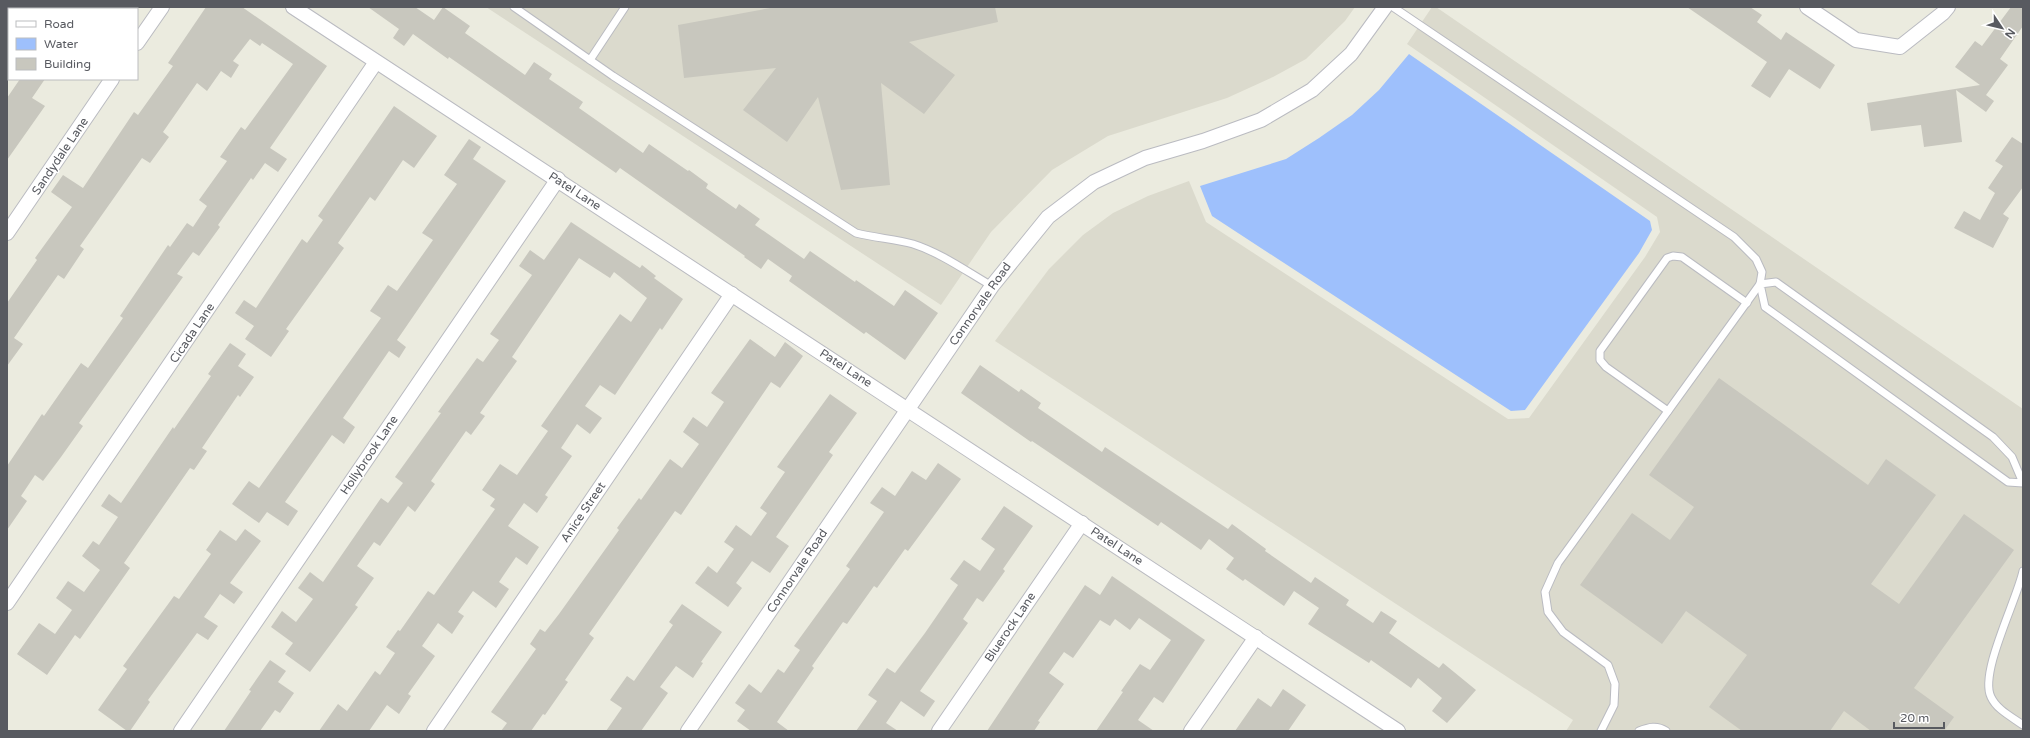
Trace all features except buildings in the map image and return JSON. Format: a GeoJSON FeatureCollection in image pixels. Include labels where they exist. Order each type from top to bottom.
{"type":"FeatureCollection","features":[{"type":"Feature","properties":{"kind":"street"},"geometry":{"type":"LineString","coordinates":[[138,42],[162,7]]}},
{"type":"Feature","properties":{"kind":"street","name":"Patel Lane"},"geometry":{"type":"LineString","coordinates":[[293,7],[558,179],[1398,731]]}},
{"type":"Feature","properties":{"kind":"street","name":"Connorvale Road"},"geometry":{"type":"LineString","coordinates":[[688,731],[992,286],[1048,217],[1094,182],[1145,158],[1203,141],[1260,120],[1312,90],[1351,54],[1385,7]]}},
{"type":"Feature","properties":{"kind":"street"},"geometry":{"type":"LineString","coordinates":[[1807,7],[1856,40],[1900,47],[1943,13],[1948,7]]}},
{"type":"Feature","properties":{"kind":"street","name":"Cicada Lane"},"geometry":{"type":"LineString","coordinates":[[7,603],[376,62]]}},
{"type":"Feature","properties":{"kind":"street","name":"Sandydale Lane"},"geometry":{"type":"LineString","coordinates":[[7,233],[111,80]]}},
{"type":"Feature","properties":{"kind":"street","name":"Hollybrook Lane"},"geometry":{"type":"LineString","coordinates":[[181,731],[558,179]]}},
{"type":"Feature","properties":{"kind":"street","name":"Anice Street"},"geometry":{"type":"LineString","coordinates":[[434,731],[732,294]]}},
{"type":"Feature","properties":{"kind":"street","name":"Bluerock Lane"},"geometry":{"type":"LineString","coordinates":[[939,731],[1082,523]]}},
{"type":"Feature","properties":{"kind":"street"},"geometry":{"type":"LineString","coordinates":[[1191,731],[1256,637]]}},
{"type":"Feature","properties":{"kind":"lane"},"geometry":{"type":"LineString","coordinates":[[514,7],[590,60],[856,233],[911,244],[937,253],[992,286]]}},
{"type":"Feature","properties":{"kind":"lane"},"geometry":{"type":"LineString","coordinates":[[590,60],[625,7]]}},
{"type":"Feature","properties":{"kind":"lane"},"geometry":{"type":"LineString","coordinates":[[1393,7],[1734,237],[1756,260],[1762,272],[1760,284],[1765,306],[2008,482],[2023,483],[2012,457],[1993,437],[1776,282],[1760,284],[1558,563],[1545,592],[1548,612],[1564,632],[1608,666],[1614,684],[1614,705],[1601,731]]}},
{"type":"Feature","properties":{"kind":"lane"},"geometry":{"type":"LineString","coordinates":[[1668,411],[1606,367],[1600,360],[1600,351],[1667,258],[1673,256],[1682,257],[1747,302]]}},
{"type":"Feature","properties":{"kind":"lane"},"geometry":{"type":"LineString","coordinates":[[2023,571],[1995,652],[1988,682],[1990,696],[1996,705],[2023,725]]}},
{"type":"Feature","properties":{"kind":"lane"},"geometry":{"type":"LineString","coordinates":[[1639,731],[1648,727],[1661,728],[1666,731]]}},
{"type":"Feature","properties":{"kind":"shaded area"},"geometry":{"type":"Polygon","coordinates":[[[486,7],[1355,7],[1345,21],[1306,59],[1273,77],[1227,98],[1108,136],[1052,170],[991,232],[941,305],[486,7]]]}},
{"type":"Feature","properties":{"kind":"shaded area"},"geometry":{"type":"Polygon","coordinates":[[[1432,7],[1436,7],[2023,409],[2023,731],[1566,731],[1573,720],[995,341],[1049,269],[1083,235],[1113,213],[1148,196],[1189,181],[1206,222],[1508,419],[1529,418],[1645,257],[1660,232],[1657,217],[1407,44],[1432,7]]]}},
{"type":"Feature","properties":{"kind":"water"},"geometry":{"type":"Polygon","coordinates":[[[1409,54],[1650,221],[1652,230],[1639,253],[1525,410],[1511,411],[1212,216],[1200,186],[1286,159],[1352,115],[1379,90],[1409,54]]]}}]}
